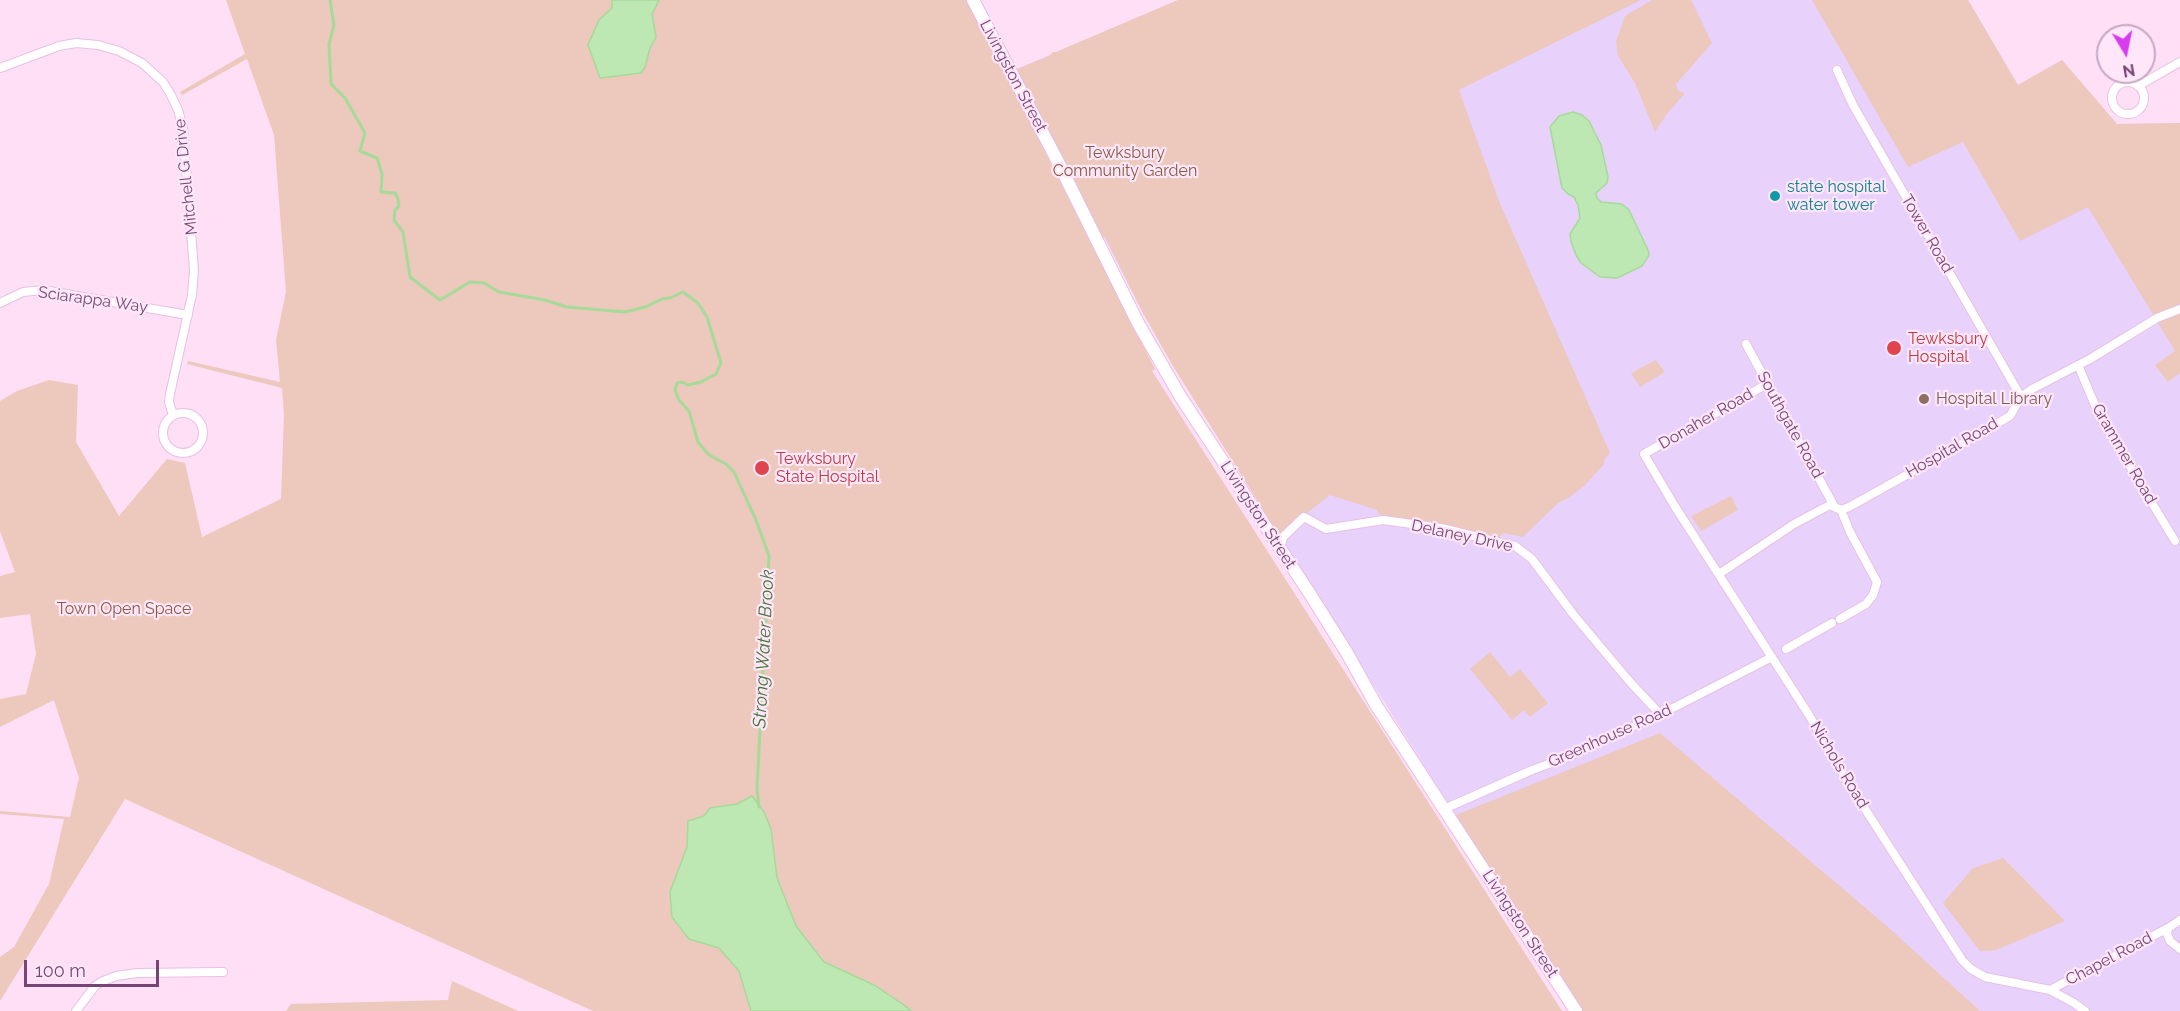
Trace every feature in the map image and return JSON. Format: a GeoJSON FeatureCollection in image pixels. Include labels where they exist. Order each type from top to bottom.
{"type":"FeatureCollection","features":[{"type":"Feature","properties":{"kind":"street","name":"Livingston Street"},"geometry":{"type":"LineString","coordinates":[[973,0],[1055,156],[1149,344],[1347,654],[1376,705],[1409,752],[1576,1011]]}},
{"type":"Feature","properties":{"kind":"street","name":"Mitchell G Drive"},"geometry":{"type":"LineString","coordinates":[[0,68],[59,46],[90,44],[104,46],[132,57],[151,70],[163,82],[178,110],[183,128],[194,270],[188,315],[170,394],[173,415]]}},
{"type":"Feature","properties":{"kind":"street"},"geometry":{"type":"LineString","coordinates":[[2138,86],[2180,63]]}},
{"type":"Feature","properties":{"kind":"street","name":"Tower Road"},"geometry":{"type":"LineString","coordinates":[[1837,70],[1852,105],[2021,397]]}},
{"type":"Feature","properties":{"kind":"street","name":"Sciarappa Way"},"geometry":{"type":"LineString","coordinates":[[0,303],[23,292],[43,290],[188,315]]}},
{"type":"Feature","properties":{"kind":"street","name":"Hospital Road"},"geometry":{"type":"LineString","coordinates":[[1719,574],[1794,524],[1824,508],[1849,507],[2010,416],[2021,397],[2032,389],[2078,365],[2157,318],[2180,309]]}},
{"type":"Feature","properties":{"kind":"street","name":"Southgate Road"},"geometry":{"type":"LineString","coordinates":[[1746,344],[1838,508]]}},
{"type":"Feature","properties":{"kind":"street","name":"Grammer Road"},"geometry":{"type":"LineString","coordinates":[[2078,365],[2100,417],[2175,541]]}},
{"type":"Feature","properties":{"kind":"street","name":"Donaher Road"},"geometry":{"type":"LineString","coordinates":[[1644,454],[1767,384]]}},
{"type":"Feature","properties":{"kind":"street","name":"Mitchell G Drive"},"geometry":{"type":"LineString","coordinates":[[184,413],[191,415],[201,426],[201,440],[191,451],[178,452],[166,443],[163,436],[164,427],[173,415],[184,413]]}},
{"type":"Feature","properties":{"kind":"street","name":"Nichols Road"},"geometry":{"type":"LineString","coordinates":[[1644,454],[1849,784],[1962,960],[1971,969],[1985,976],[2050,990],[2085,1011]]}},
{"type":"Feature","properties":{"kind":"street"},"geometry":{"type":"LineString","coordinates":[[1786,649],[1866,604],[1874,596],[1877,582],[1838,508]]}},
{"type":"Feature","properties":{"kind":"street","name":"Delaney Drive"},"geometry":{"type":"LineString","coordinates":[[1280,549],[1283,537],[1304,517],[1326,529],[1383,520],[1441,528],[1515,546],[1532,559],[1573,614],[1660,714]]}},
{"type":"Feature","properties":{"kind":"street","name":"Greenhouse Road"},"geometry":{"type":"LineString","coordinates":[[1444,809],[1532,770],[1568,757],[1660,714],[1772,657]]}},
{"type":"Feature","properties":{"kind":"street","name":"Chapel Road"},"geometry":{"type":"LineString","coordinates":[[2050,990],[2180,920]]}},
{"type":"Feature","properties":{"kind":"street","name":"Chapel Road"},"geometry":{"type":"LineString","coordinates":[[2168,928],[2167,934],[2170,941],[2180,949]]}},
{"type":"Feature","properties":{"kind":"street"},"geometry":{"type":"LineString","coordinates":[[76,1011],[95,987],[116,976],[137,973],[223,972]]}},
{"type":"Feature","properties":{"kind":"shaded area"},"geometry":{"type":"Polygon","coordinates":[[[612,0],[659,0],[652,14],[656,37],[641,73],[600,78],[588,45],[599,20],[612,8],[612,0]]]}},
{"type":"Feature","properties":{"kind":"shaded area"},"geometry":{"type":"Polygon","coordinates":[[[1178,0],[1968,0],[2018,85],[2062,60],[2117,124],[2180,123],[2180,1011],[1582,1011],[1430,775],[1173,366],[1143,313],[1017,69],[1178,0]]]}},
{"type":"Feature","properties":{"kind":"shaded area"},"geometry":{"type":"Polygon","coordinates":[[[1573,112],[1589,121],[1601,145],[1608,177],[1607,183],[1596,193],[1597,198],[1601,202],[1622,204],[1629,210],[1648,250],[1649,255],[1642,266],[1617,278],[1600,277],[1581,263],[1571,242],[1570,234],[1580,218],[1578,205],[1574,197],[1562,188],[1550,127],[1559,116],[1573,112]]]}},
{"type":"Feature","properties":{"kind":"shaded area"},"geometry":{"type":"Polygon","coordinates":[[[752,796],[764,812],[771,829],[777,878],[796,926],[824,962],[874,985],[911,1011],[751,1011],[739,971],[719,948],[689,939],[672,917],[670,892],[687,847],[688,821],[704,816],[710,808],[737,804],[752,796]]]}},
{"type":"Feature","properties":{"kind":"green space","name":"Tewksbury State Hospital"},"geometry":{"type":"Polygon","coordinates":[[[226,0],[968,0],[1155,369],[1152,371],[1562,1011],[593,1011],[125,799],[0,1001],[0,957],[14,947],[49,884],[64,819],[0,814],[0,811],[70,817],[79,778],[54,700],[0,727],[0,699],[26,694],[36,654],[30,614],[0,618],[0,576],[15,572],[0,531],[0,401],[17,391],[49,380],[78,385],[76,442],[119,516],[167,459],[185,463],[202,537],[281,499],[284,414],[282,388],[187,364],[188,361],[280,382],[276,340],[286,292],[274,135],[247,59],[182,95],[180,92],[245,54],[226,0]]]}},
{"type":"Feature","properties":{"kind":"green space","name":"Tewksbury Community Garden"},"geometry":{"type":"Polygon","coordinates":[[[1178,0],[1641,0],[1459,90],[1499,201],[1610,453],[1605,458],[1604,464],[1585,485],[1558,503],[1523,537],[1503,533],[1500,537],[1477,534],[1379,514],[1377,510],[1330,495],[1279,535],[1173,366],[1143,313],[1105,237],[1102,239],[1017,69],[1178,0]]]}},
{"type":"Feature","properties":{"kind":"green space"},"geometry":{"type":"Polygon","coordinates":[[[1652,0],[1691,0],[1712,43],[1676,84],[1678,91],[1685,93],[1655,132],[1635,83],[1618,56],[1616,41],[1625,16],[1652,0]]]}},
{"type":"Feature","properties":{"kind":"green space"},"geometry":{"type":"Polygon","coordinates":[[[1812,0],[1968,0],[2018,85],[2062,60],[2117,124],[2180,123],[2180,373],[2168,382],[2155,365],[2175,351],[2088,207],[2020,241],[1963,142],[1908,167],[1812,0]]]}},
{"type":"Feature","properties":{"kind":"green space"},"geometry":{"type":"Polygon","coordinates":[[[1656,360],[1665,372],[1640,387],[1631,373],[1656,360]]]}},
{"type":"Feature","properties":{"kind":"green space"},"geometry":{"type":"Polygon","coordinates":[[[1731,496],[1738,510],[1701,531],[1691,516],[1731,496]]]}},
{"type":"Feature","properties":{"kind":"green space"},"geometry":{"type":"Polygon","coordinates":[[[1490,652],[1510,677],[1520,669],[1548,703],[1530,717],[1524,710],[1512,720],[1470,669],[1490,652]]]}},
{"type":"Feature","properties":{"kind":"green space"},"geometry":{"type":"Polygon","coordinates":[[[1660,733],[1889,928],[1980,1011],[1582,1011],[1456,815],[1660,733]]]}},
{"type":"Feature","properties":{"kind":"green space"},"geometry":{"type":"Polygon","coordinates":[[[2003,858],[2065,921],[1996,950],[1980,951],[1943,903],[1973,868],[2003,858]]]}},
{"type":"Feature","properties":{"kind":"green space"},"geometry":{"type":"Polygon","coordinates":[[[452,981],[518,1011],[286,1011],[291,1004],[448,1000],[452,981]]]}},
{"type":"Feature","properties":{"kind":"waterway","name":"Strong Water Brook"},"geometry":{"type":"LineString","coordinates":[[330,0],[334,25],[329,44],[331,84],[345,98],[365,133],[360,151],[377,158],[382,174],[381,192],[395,193],[398,199],[399,206],[395,210],[394,220],[403,232],[410,277],[440,300],[470,282],[484,283],[499,292],[545,300],[567,307],[625,312],[683,292],[698,303],[707,317],[721,363],[716,374],[701,382],[688,385],[682,382],[677,383],[675,390],[679,400],[689,411],[698,442],[709,455],[726,464],[734,472],[756,520],[769,556],[757,788],[759,807]]}},
{"type":"Feature","properties":{"kind":"place","name":"state hospital water tower"},"geometry":{"type":"Point","coordinates":[1775,196]}},
{"type":"Feature","properties":{"kind":"place","name":"Tewksbury Hospital"},"geometry":{"type":"Point","coordinates":[1894,348]}},
{"type":"Feature","properties":{"kind":"place","name":"Hospital Library"},"geometry":{"type":"Point","coordinates":[1924,399]}},
{"type":"Feature","properties":{"kind":"place","name":"Tewksbury State Hospital"},"geometry":{"type":"Point","coordinates":[762,468]}},
{"type":"Feature","properties":{"kind":"park label","name":"Town Open Space"},"geometry":{"type":"Point","coordinates":[124,609]}}]}
